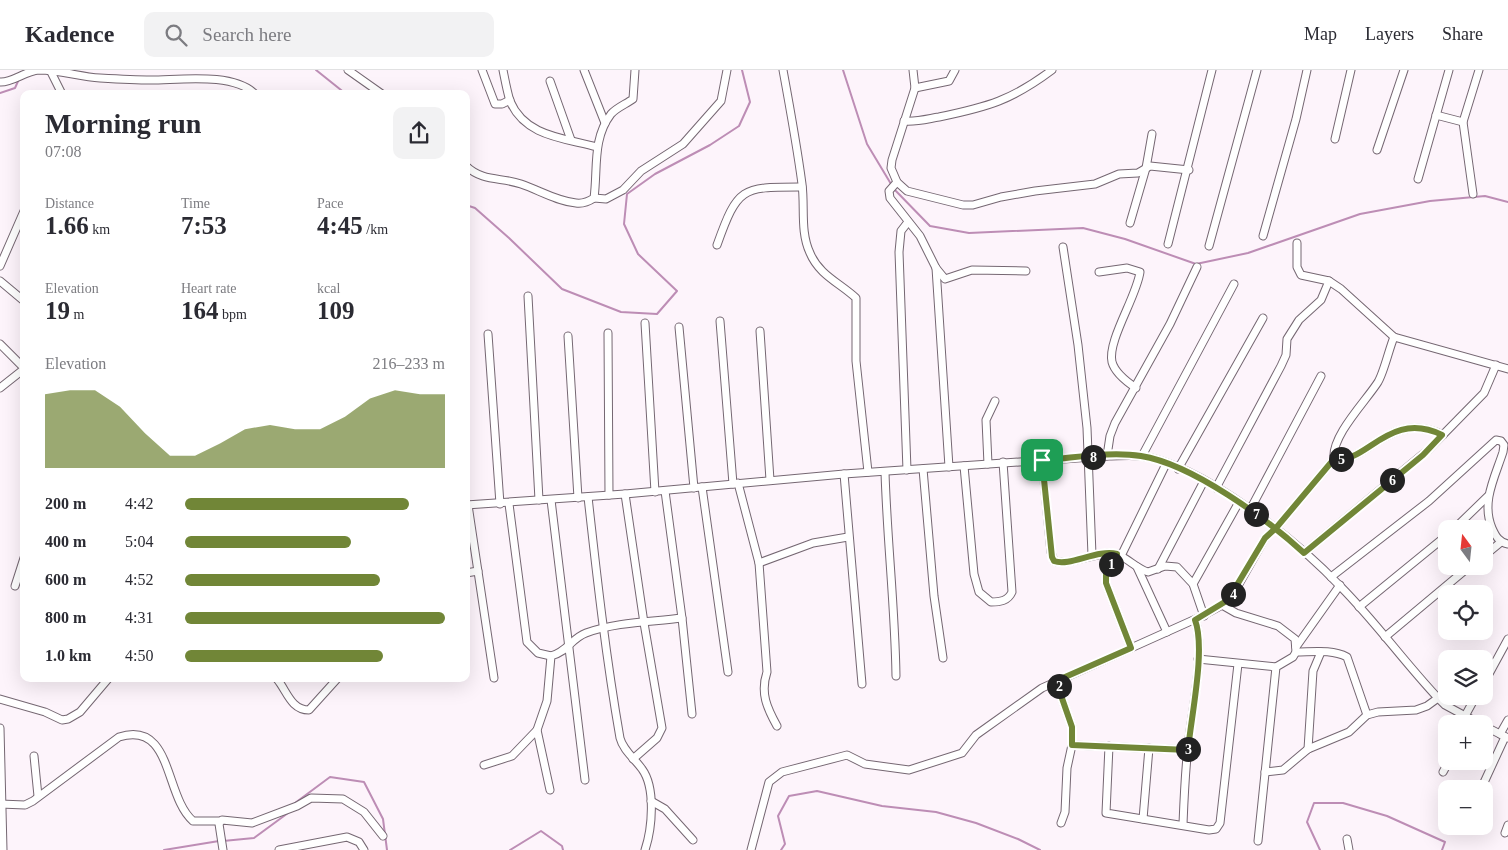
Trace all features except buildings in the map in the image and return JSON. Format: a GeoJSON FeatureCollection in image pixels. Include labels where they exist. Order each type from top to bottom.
{"type":"FeatureCollection","features":[{"type":"Feature","properties":{"kind":"street"},"geometry":{"type":"LineString","coordinates":[[0,82],[8,82],[26,72],[50,70],[98,78],[149,80],[196,78],[230,81],[251,90]]}},
{"type":"Feature","properties":{"kind":"street"},"geometry":{"type":"LineString","coordinates":[[50,70],[60,90]]}},
{"type":"Feature","properties":{"kind":"street"},"geometry":{"type":"LineString","coordinates":[[348,70],[376,90]]}},
{"type":"Feature","properties":{"kind":"street"},"geometry":{"type":"LineString","coordinates":[[482,70],[495,104],[502,104],[510,100]]}},
{"type":"Feature","properties":{"kind":"street"},"geometry":{"type":"LineString","coordinates":[[503,70],[510,100],[528,125],[549,136],[597,146]]}},
{"type":"Feature","properties":{"kind":"street"},"geometry":{"type":"LineString","coordinates":[[584,70],[606,123]]}},
{"type":"Feature","properties":{"kind":"street"},"geometry":{"type":"LineString","coordinates":[[594,198],[597,146],[612,113],[633,98],[635,70]]}},
{"type":"Feature","properties":{"kind":"street"},"geometry":{"type":"LineString","coordinates":[[470,170],[484,177],[518,183],[560,200],[585,203],[594,198],[606,199],[623,190],[641,171],[683,144],[721,101],[727,70]]}},
{"type":"Feature","properties":{"kind":"street"},"geometry":{"type":"LineString","coordinates":[[783,70],[802,187],[803,221],[810,253],[817,266],[828,277],[856,298],[856,361],[868,472]]}},
{"type":"Feature","properties":{"kind":"street"},"geometry":{"type":"LineString","coordinates":[[913,70],[916,88],[904,121],[891,168],[897,182],[916,195],[973,205],[1001,197],[1095,184],[1119,174],[1138,173],[1155,165],[1188,170]]}},
{"type":"Feature","properties":{"kind":"street"},"geometry":{"type":"LineString","coordinates":[[916,88],[949,81],[955,70]]}},
{"type":"Feature","properties":{"kind":"street"},"geometry":{"type":"LineString","coordinates":[[904,121],[919,122],[995,104],[1017,95],[1052,70]]}},
{"type":"Feature","properties":{"kind":"street"},"geometry":{"type":"LineString","coordinates":[[1168,244],[1212,70]]}},
{"type":"Feature","properties":{"kind":"street"},"geometry":{"type":"LineString","coordinates":[[1209,246],[1257,70]]}},
{"type":"Feature","properties":{"kind":"street"},"geometry":{"type":"LineString","coordinates":[[1264,236],[1296,119],[1307,70]]}},
{"type":"Feature","properties":{"kind":"street"},"geometry":{"type":"LineString","coordinates":[[1335,139],[1351,70]]}},
{"type":"Feature","properties":{"kind":"street"},"geometry":{"type":"LineString","coordinates":[[1378,150],[1404,70]]}},
{"type":"Feature","properties":{"kind":"street"},"geometry":{"type":"LineString","coordinates":[[1418,179],[1449,70]]}},
{"type":"Feature","properties":{"kind":"street"},"geometry":{"type":"LineString","coordinates":[[1473,194],[1463,122],[1479,70]]}},
{"type":"Feature","properties":{"kind":"street"},"geometry":{"type":"LineString","coordinates":[[550,81],[571,140]]}},
{"type":"Feature","properties":{"kind":"street"},"geometry":{"type":"LineString","coordinates":[[1436,115],[1463,122]]}},
{"type":"Feature","properties":{"kind":"street"},"geometry":{"type":"LineString","coordinates":[[1130,223],[1146,168],[1152,134]]}},
{"type":"Feature","properties":{"kind":"street"},"geometry":{"type":"LineString","coordinates":[[897,182],[889,195],[920,236],[936,268],[945,279],[972,270],[1026,270]]}},
{"type":"Feature","properties":{"kind":"street"},"geometry":{"type":"LineString","coordinates":[[717,245],[730,210],[747,192],[760,187],[802,187]]}},
{"type":"Feature","properties":{"kind":"street"},"geometry":{"type":"LineString","coordinates":[[0,266],[20,219]]}},
{"type":"Feature","properties":{"kind":"street"},"geometry":{"type":"LineString","coordinates":[[907,470],[899,238],[901,231],[908,222]]}},
{"type":"Feature","properties":{"kind":"street"},"geometry":{"type":"LineString","coordinates":[[1297,243],[1298,271],[1301,274],[1329,281],[1394,337],[1508,369]]}},
{"type":"Feature","properties":{"kind":"street"},"geometry":{"type":"LineString","coordinates":[[1063,247],[1078,345],[1088,457],[1092,555]]}},
{"type":"Feature","properties":{"kind":"street"},"geometry":{"type":"LineString","coordinates":[[1107,456],[1110,436],[1170,324],[1197,267]]}},
{"type":"Feature","properties":{"kind":"street"},"geometry":{"type":"LineString","coordinates":[[936,268],[936,301],[949,467]]}},
{"type":"Feature","properties":{"kind":"street"},"geometry":{"type":"LineString","coordinates":[[1099,272],[1127,268],[1140,272],[1115,339],[1111,360],[1117,370],[1136,388]]}},
{"type":"Feature","properties":{"kind":"street"},"geometry":{"type":"LineString","coordinates":[[0,281],[20,298]]}},
{"type":"Feature","properties":{"kind":"street"},"geometry":{"type":"LineString","coordinates":[[1216,488],[1277,371],[1282,366],[1286,355],[1287,339],[1299,320],[1321,300],[1329,281]]}},
{"type":"Feature","properties":{"kind":"street"},"geometry":{"type":"LineString","coordinates":[[1142,456],[1234,284]]}},
{"type":"Feature","properties":{"kind":"street"},"geometry":{"type":"LineString","coordinates":[[528,296],[539,500]]}},
{"type":"Feature","properties":{"kind":"street"},"geometry":{"type":"LineString","coordinates":[[1178,469],[1263,318]]}},
{"type":"Feature","properties":{"kind":"street"},"geometry":{"type":"LineString","coordinates":[[720,321],[736,483],[759,563],[767,672],[763,686],[767,707],[777,726]]}},
{"type":"Feature","properties":{"kind":"street"},"geometry":{"type":"LineString","coordinates":[[645,323],[655,492]]}},
{"type":"Feature","properties":{"kind":"street"},"geometry":{"type":"LineString","coordinates":[[679,327],[694,488]]}},
{"type":"Feature","properties":{"kind":"street"},"geometry":{"type":"LineString","coordinates":[[760,331],[770,480]]}},
{"type":"Feature","properties":{"kind":"street"},"geometry":{"type":"LineString","coordinates":[[608,332],[609,496]]}},
{"type":"Feature","properties":{"kind":"street"},"geometry":{"type":"LineString","coordinates":[[488,334],[500,504]]}},
{"type":"Feature","properties":{"kind":"street"},"geometry":{"type":"LineString","coordinates":[[568,336],[578,498]]}},
{"type":"Feature","properties":{"kind":"street"},"geometry":{"type":"LineString","coordinates":[[751,850],[769,782],[782,772],[847,755],[866,764],[909,770],[945,760],[962,753],[976,735],[1042,688],[1204,616],[1222,605],[1235,591],[1265,538],[1276,528],[1334,459],[1334,447],[1365,398],[1380,379],[1394,337]]}},
{"type":"Feature","properties":{"kind":"street"},"geometry":{"type":"LineString","coordinates":[[0,344],[20,365]]}},
{"type":"Feature","properties":{"kind":"street"},"geometry":{"type":"LineString","coordinates":[[1304,553],[1423,455],[1484,393],[1496,365]]}},
{"type":"Feature","properties":{"kind":"street"},"geometry":{"type":"LineString","coordinates":[[0,388],[20,372]]}},
{"type":"Feature","properties":{"kind":"street"},"geometry":{"type":"LineString","coordinates":[[1250,510],[1321,376]]}},
{"type":"Feature","properties":{"kind":"street"},"geometry":{"type":"LineString","coordinates":[[988,464],[986,420],[995,401]]}},
{"type":"Feature","properties":{"kind":"street"},"geometry":{"type":"LineString","coordinates":[[1334,459],[1348,457],[1400,430],[1425,429],[1442,435]]}},
{"type":"Feature","properties":{"kind":"street"},"geometry":{"type":"LineString","coordinates":[[1331,577],[1429,501],[1496,440],[1501,441],[1504,445],[1504,452],[1488,496],[1488,517],[1495,535],[1504,543],[1493,550]]}},
{"type":"Feature","properties":{"kind":"street"},"geometry":{"type":"LineString","coordinates":[[470,505],[509,504],[868,472],[1088,457],[1142,456],[1166,464],[1204,481],[1239,502],[1276,528],[1340,585],[1438,698],[1427,706],[1416,710],[1378,712],[1368,715],[1349,732],[1308,749],[1283,770],[1265,772]]}},
{"type":"Feature","properties":{"kind":"street"},"geometry":{"type":"LineString","coordinates":[[1042,460],[1052,557],[1054,561],[1063,562],[1092,555],[1119,555],[1148,572],[1171,566],[1177,567],[1187,575],[1193,584],[1204,616]]}},
{"type":"Feature","properties":{"kind":"street"},"geometry":{"type":"LineString","coordinates":[[964,466],[974,574],[982,595],[991,602],[996,602],[1006,600],[1012,592],[1003,462]]}},
{"type":"Feature","properties":{"kind":"street"},"geometry":{"type":"LineString","coordinates":[[1131,648],[1106,583],[1106,575],[1119,555],[1166,464]]}},
{"type":"Feature","properties":{"kind":"street"},"geometry":{"type":"LineString","coordinates":[[923,469],[934,596],[943,658]]}},
{"type":"Feature","properties":{"kind":"street"},"geometry":{"type":"LineString","coordinates":[[885,472],[887,530],[895,621],[896,676]]}},
{"type":"Feature","properties":{"kind":"street"},"geometry":{"type":"LineString","coordinates":[[844,474],[862,684]]}},
{"type":"Feature","properties":{"kind":"street"},"geometry":{"type":"LineString","coordinates":[[1158,569],[1204,481]]}},
{"type":"Feature","properties":{"kind":"street"},"geometry":{"type":"LineString","coordinates":[[702,488],[728,672]]}},
{"type":"Feature","properties":{"kind":"street"},"geometry":{"type":"LineString","coordinates":[[665,491],[682,618],[692,714]]}},
{"type":"Feature","properties":{"kind":"street"},"geometry":{"type":"LineString","coordinates":[[626,494],[644,623],[662,728],[657,738],[633,759]]}},
{"type":"Feature","properties":{"kind":"street"},"geometry":{"type":"LineString","coordinates":[[1463,520],[1488,496]]}},
{"type":"Feature","properties":{"kind":"street"},"geometry":{"type":"LineString","coordinates":[[588,497],[603,628],[621,741],[643,770],[651,801],[651,819],[645,850]]}},
{"type":"Feature","properties":{"kind":"street"},"geometry":{"type":"LineString","coordinates":[[551,500],[567,649],[585,780]]}},
{"type":"Feature","properties":{"kind":"street"},"geometry":{"type":"LineString","coordinates":[[1193,584],[1239,502]]}},
{"type":"Feature","properties":{"kind":"street"},"geometry":{"type":"LineString","coordinates":[[509,504],[527,642],[538,653],[551,656],[567,649],[578,637],[603,628],[682,618]]}},
{"type":"Feature","properties":{"kind":"street"},"geometry":{"type":"LineString","coordinates":[[470,523],[494,678]]}},
{"type":"Feature","properties":{"kind":"street"},"geometry":{"type":"LineString","coordinates":[[759,563],[813,543],[848,536]]}},
{"type":"Feature","properties":{"kind":"street"},"geometry":{"type":"LineString","coordinates":[[1359,607],[1438,543]]}},
{"type":"Feature","properties":{"kind":"street"},"geometry":{"type":"LineString","coordinates":[[1136,565],[1167,632]]}},
{"type":"Feature","properties":{"kind":"street"},"geometry":{"type":"LineString","coordinates":[[15,586],[20,570]]}},
{"type":"Feature","properties":{"kind":"street"},"geometry":{"type":"LineString","coordinates":[[470,572],[478,571]]}},
{"type":"Feature","properties":{"kind":"street"},"geometry":{"type":"LineString","coordinates":[[1385,637],[1459,575]]}},
{"type":"Feature","properties":{"kind":"street"},"geometry":{"type":"LineString","coordinates":[[1258,841],[1276,667],[1296,650],[1340,585]]}},
{"type":"Feature","properties":{"kind":"street"},"geometry":{"type":"LineString","coordinates":[[1222,605],[1236,613],[1278,626],[1289,632],[1295,639],[1296,650]]}},
{"type":"Feature","properties":{"kind":"street"},"geometry":{"type":"LineString","coordinates":[[1183,824],[1188,750],[1198,660],[1198,627],[1195,620]]}},
{"type":"Feature","properties":{"kind":"street"},"geometry":{"type":"LineString","coordinates":[[1493,666],[1508,639]]}},
{"type":"Feature","properties":{"kind":"street"},"geometry":{"type":"LineString","coordinates":[[1296,650],[1341,654],[1347,657],[1368,715]]}},
{"type":"Feature","properties":{"kind":"street"},"geometry":{"type":"LineString","coordinates":[[1308,749],[1313,671],[1321,652]]}},
{"type":"Feature","properties":{"kind":"street"},"geometry":{"type":"LineString","coordinates":[[484,765],[512,756],[537,730],[547,701],[551,656]]}},
{"type":"Feature","properties":{"kind":"street"},"geometry":{"type":"LineString","coordinates":[[1198,660],[1276,667]]}},
{"type":"Feature","properties":{"kind":"street"},"geometry":{"type":"LineString","coordinates":[[1109,746],[1106,813],[1183,824],[1209,830],[1219,827],[1238,664]]}},
{"type":"Feature","properties":{"kind":"street"},"geometry":{"type":"LineString","coordinates":[[1056,681],[1072,727],[1072,745],[1067,768],[1065,812],[1061,823]]}},
{"type":"Feature","properties":{"kind":"street"},"geometry":{"type":"LineString","coordinates":[[0,699],[45,712],[62,720],[68,719],[80,712],[105,682]]}},
{"type":"Feature","properties":{"kind":"street"},"geometry":{"type":"LineString","coordinates":[[279,682],[293,703],[304,710],[309,710],[334,682]]}},
{"type":"Feature","properties":{"kind":"street"},"geometry":{"type":"LineString","coordinates":[[1448,705],[1461,715]]}},
{"type":"Feature","properties":{"kind":"street"},"geometry":{"type":"LineString","coordinates":[[1486,780],[1505,736],[1508,720]]}},
{"type":"Feature","properties":{"kind":"street"},"geometry":{"type":"LineString","coordinates":[[0,728],[3,850]]}},
{"type":"Feature","properties":{"kind":"street"},"geometry":{"type":"LineString","coordinates":[[537,730],[550,790]]}},
{"type":"Feature","properties":{"kind":"street"},"geometry":{"type":"LineString","coordinates":[[1493,730],[1505,736]]}},
{"type":"Feature","properties":{"kind":"street"},"geometry":{"type":"LineString","coordinates":[[1,804],[25,805],[119,737],[142,735],[153,740],[160,750],[182,811],[193,820],[252,823],[297,806],[311,798],[343,799],[364,812],[383,836]]}},
{"type":"Feature","properties":{"kind":"street"},"geometry":{"type":"LineString","coordinates":[[1072,745],[1188,750]]}},
{"type":"Feature","properties":{"kind":"street"},"geometry":{"type":"LineString","coordinates":[[1143,819],[1149,748]]}},
{"type":"Feature","properties":{"kind":"street"},"geometry":{"type":"LineString","coordinates":[[34,756],[38,796]]}},
{"type":"Feature","properties":{"kind":"street"},"geometry":{"type":"LineString","coordinates":[[651,801],[665,809],[693,840]]}},
{"type":"Feature","properties":{"kind":"street"},"geometry":{"type":"LineString","coordinates":[[219,822],[223,850]]}},
{"type":"Feature","properties":{"kind":"street"},"geometry":{"type":"LineString","coordinates":[[279,850],[347,837],[359,842],[364,850]]}},
{"type":"Feature","properties":{"kind":"street"},"geometry":{"type":"LineString","coordinates":[[1347,839],[1349,850]]}},
{"type":"Feature","properties":{"kind":"waterway"},"geometry":{"type":"LineString","coordinates":[[316,70],[341,90]]}},
{"type":"Feature","properties":{"kind":"waterway"},"geometry":{"type":"LineString","coordinates":[[470,206],[475,208],[509,238],[562,289],[621,312],[657,314],[677,291],[638,254],[624,224],[627,194],[655,174],[710,145],[739,126],[750,102],[742,70]]}},
{"type":"Feature","properties":{"kind":"waterway"},"geometry":{"type":"LineString","coordinates":[[843,70],[867,144],[891,184]]}},
{"type":"Feature","properties":{"kind":"waterway"},"geometry":{"type":"LineString","coordinates":[[0,93],[15,88],[19,79]]}},
{"type":"Feature","properties":{"kind":"waterway"},"geometry":{"type":"LineString","coordinates":[[893,188],[930,226],[969,233],[1083,228],[1125,239],[1196,264],[1248,253],[1360,214],[1430,201],[1485,196],[1508,202]]}},
{"type":"Feature","properties":{"kind":"waterway"},"geometry":{"type":"LineString","coordinates":[[295,803],[330,777],[364,782],[383,819],[387,850]]}},
{"type":"Feature","properties":{"kind":"waterway"},"geometry":{"type":"LineString","coordinates":[[781,850],[785,844],[778,816],[789,796],[817,791],[882,806],[936,812],[976,823],[1018,839],[1040,850]]}},
{"type":"Feature","properties":{"kind":"waterway"},"geometry":{"type":"LineString","coordinates":[[1320,850],[1307,822],[1314,803],[1343,803],[1387,816],[1445,842],[1442,850]]}},
{"type":"Feature","properties":{"kind":"waterway"},"geometry":{"type":"LineString","coordinates":[[223,841],[254,838],[288,813]]}},
{"type":"Feature","properties":{"kind":"waterway"},"geometry":{"type":"LineString","coordinates":[[510,850],[541,831],[562,846],[563,850]]}},
{"type":"Feature","properties":{"kind":"waterway"},"geometry":{"type":"LineString","coordinates":[[164,850],[219,841]]}},
{"type":"Feature","properties":{"kind":"route"},"geometry":{"type":"LineString","coordinates":[[1042,460],[1052,557],[1054,561],[1063,562],[1092,555],[1117,554],[1105,579],[1131,648],[1056,681],[1072,727],[1072,745],[1188,750],[1198,660],[1198,627],[1195,620],[1228,600],[1265,538],[1276,528],[1334,459],[1339,460],[1348,457],[1400,430],[1412,428],[1425,429],[1442,435],[1423,455],[1304,553],[1276,528],[1239,502],[1204,481],[1166,464],[1142,456],[1042,460]]}}]}
